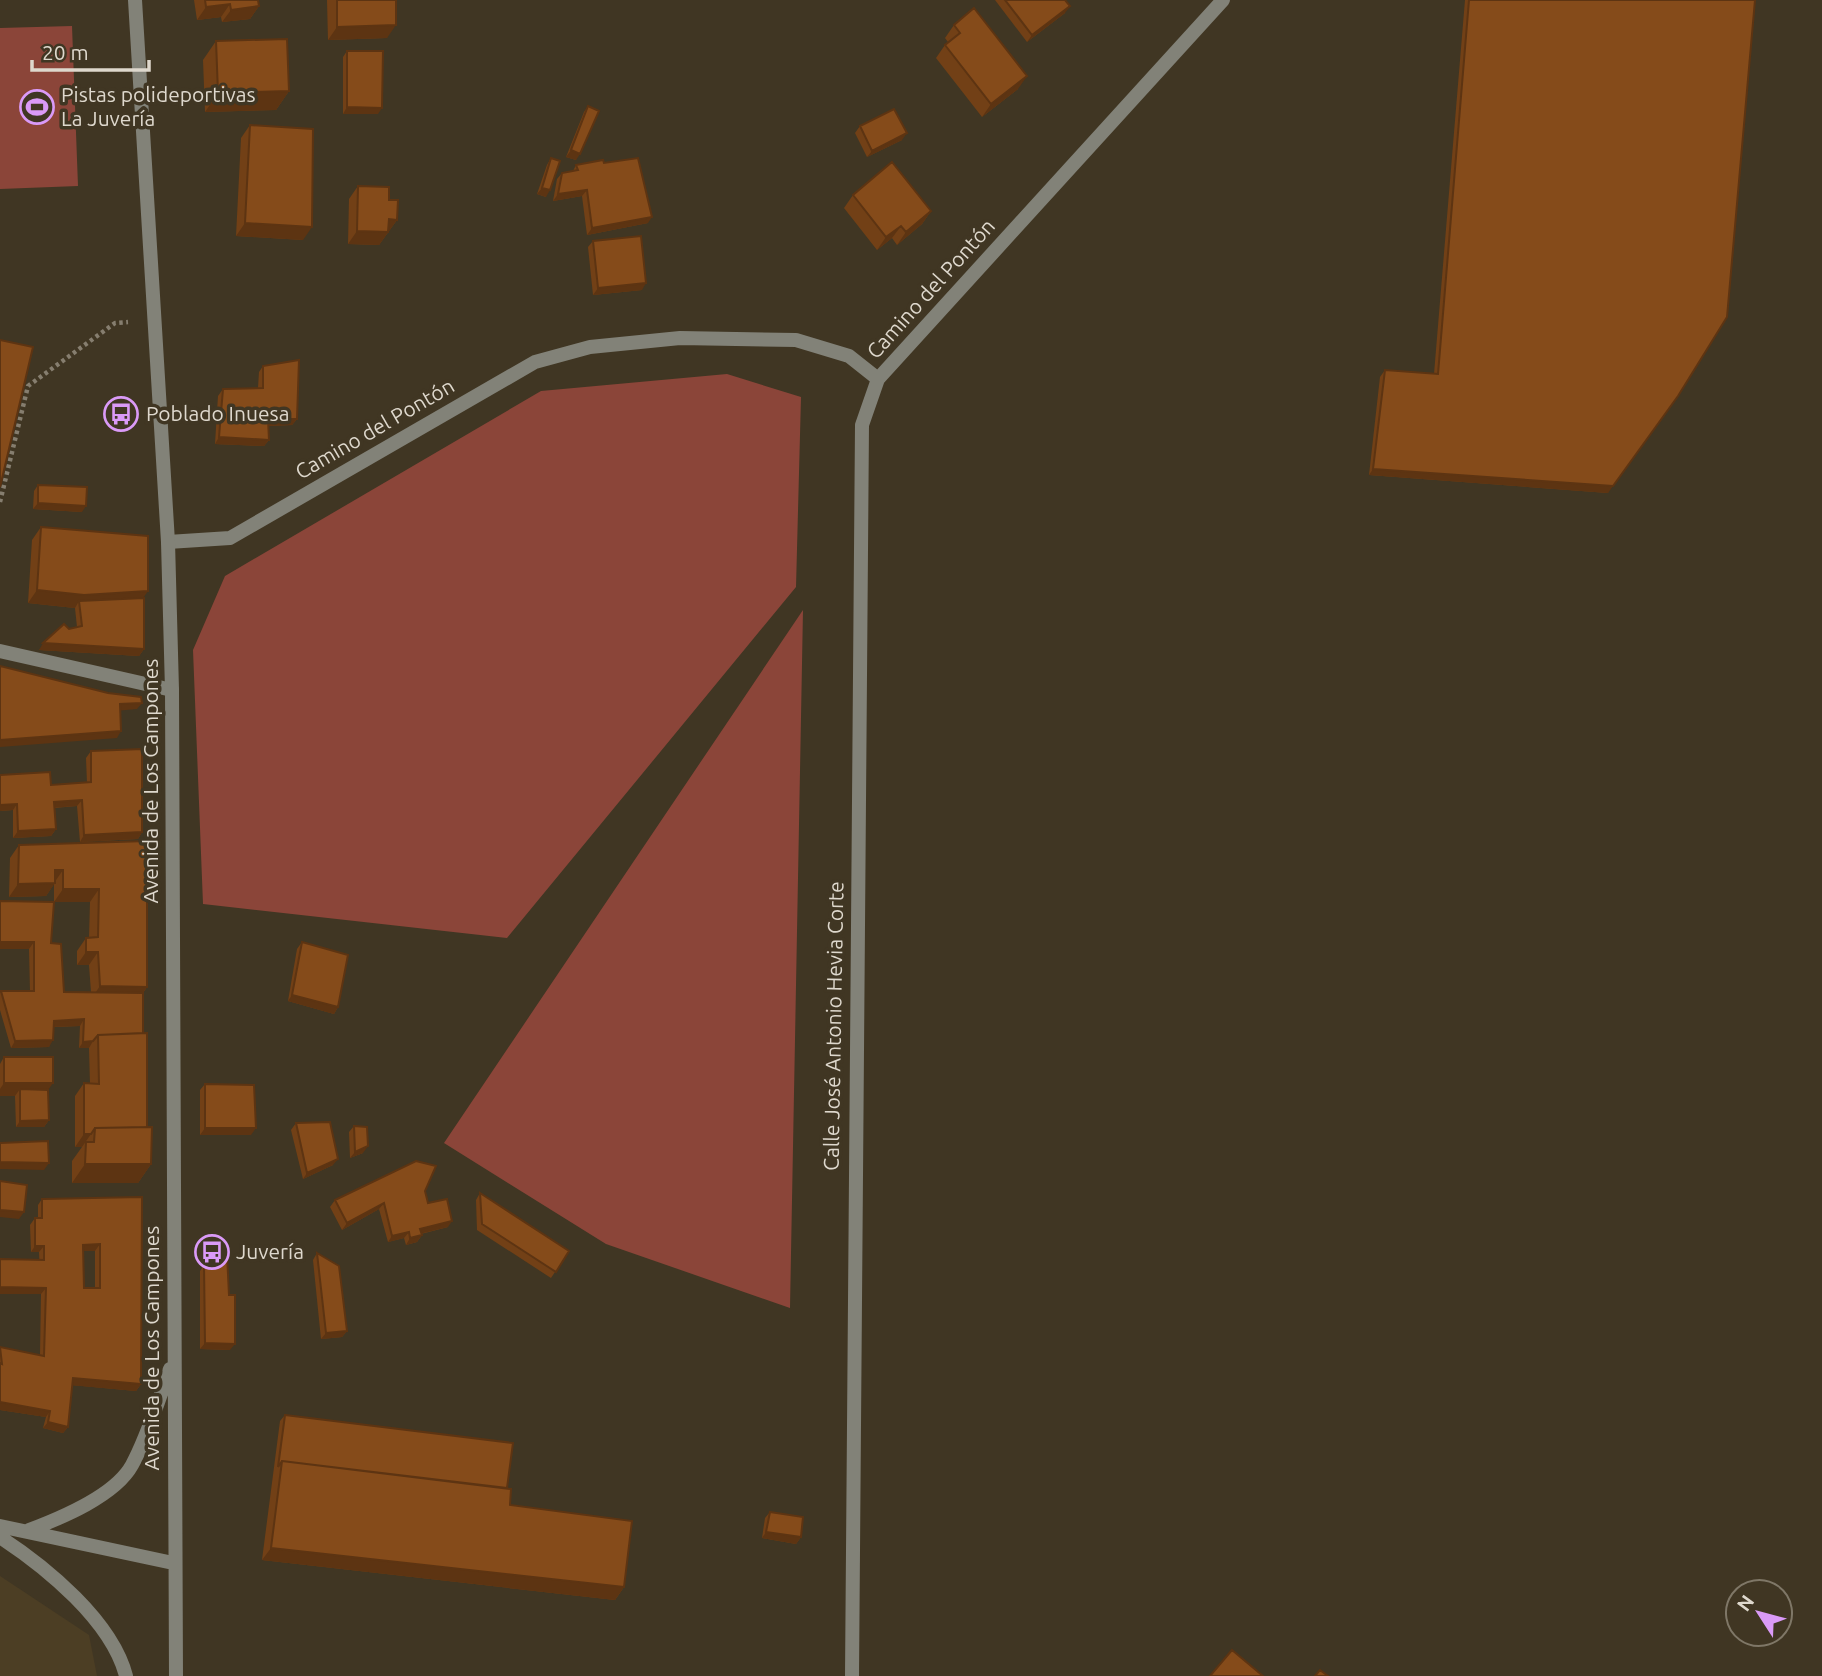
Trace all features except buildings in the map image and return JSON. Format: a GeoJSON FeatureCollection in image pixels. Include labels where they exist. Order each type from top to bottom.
{"type":"FeatureCollection","features":[{"type":"Feature","properties":{"kind":"street","name":"Avenida de Los Campones"},"geometry":{"type":"LineString","coordinates":[[135,0],[168,542],[172,690],[173,1563],[176,1676]]}},
{"type":"Feature","properties":{"kind":"street","name":"Camino del Pontón"},"geometry":{"type":"LineString","coordinates":[[168,542],[230,538],[535,362],[590,347],[680,338],[796,340],[849,356],[878,379],[1223,0]]}},
{"type":"Feature","properties":{"kind":"street","name":"Calle José Antonio Hevia Corte"},"geometry":{"type":"LineString","coordinates":[[852,1676],[862,425],[878,379]]}},
{"type":"Feature","properties":{"kind":"street"},"geometry":{"type":"LineString","coordinates":[[6,652],[172,690]]}},
{"type":"Feature","properties":{"kind":"street"},"geometry":{"type":"LineString","coordinates":[[30,1530],[74,1514],[104,1493],[131,1467],[173,1362]]}},
{"type":"Feature","properties":{"kind":"street"},"geometry":{"type":"LineString","coordinates":[[0,1526],[30,1530],[173,1563]]}},
{"type":"Feature","properties":{"kind":"street"},"geometry":{"type":"LineString","coordinates":[[0,1537],[26,1554],[103,1627],[126,1676]]}},
{"type":"Feature","properties":{"kind":"path"},"geometry":{"type":"LineString","coordinates":[[0,502],[28,386],[115,323],[155,319]]}},
{"type":"Feature","properties":{"kind":"shaded area","name":"Pistas polideportivas La Juvería"},"geometry":{"type":"Polygon","coordinates":[[[72,26],[78,186],[0,189],[0,28],[72,26]]]}},
{"type":"Feature","properties":{"kind":"shaded area"},"geometry":{"type":"Polygon","coordinates":[[[727,374],[801,397],[796,587],[507,938],[203,904],[193,650],[225,576],[541,391],[727,374]]]}},
{"type":"Feature","properties":{"kind":"shaded area"},"geometry":{"type":"Polygon","coordinates":[[[803,610],[790,1308],[606,1244],[444,1143],[803,610]]]}},
{"type":"Feature","properties":{"kind":"shaded area"},"geometry":{"type":"Polygon","coordinates":[[[0,1576],[89,1635],[97,1676],[0,1676],[0,1576]]]}},
{"type":"Feature","properties":{"kind":"place","name":"Pistas polideportivas La Juvería"},"geometry":{"type":"Point","coordinates":[37,107]}},
{"type":"Feature","properties":{"kind":"place","name":"Poblado Inuesa"},"geometry":{"type":"Point","coordinates":[121,414]}},
{"type":"Feature","properties":{"kind":"place","name":"Juvería"},"geometry":{"type":"Point","coordinates":[212,1252]}}]}
